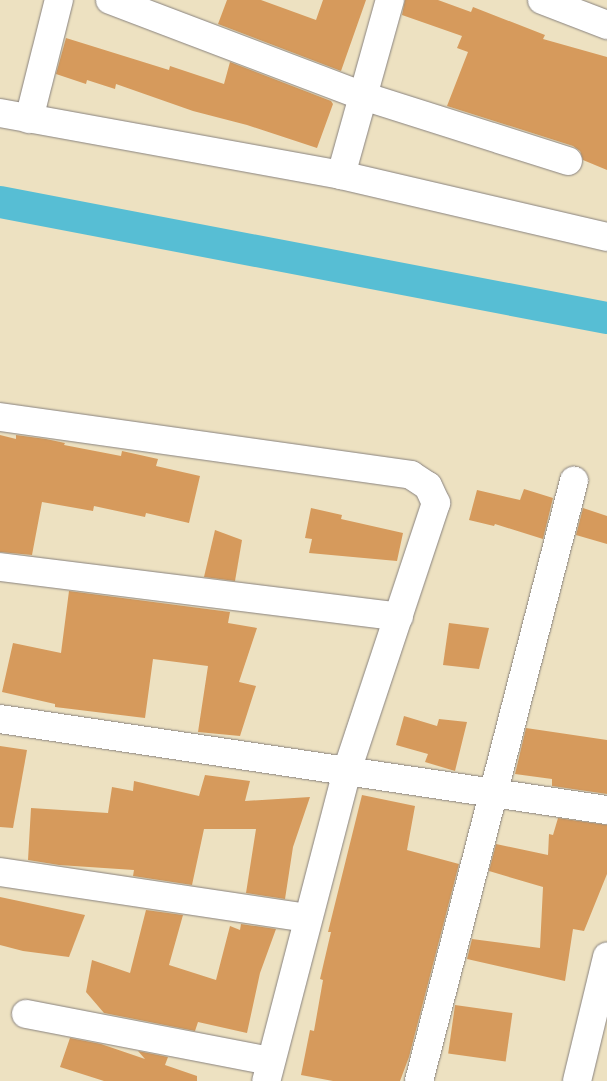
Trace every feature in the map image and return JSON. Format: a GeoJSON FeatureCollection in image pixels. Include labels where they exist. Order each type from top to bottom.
{"type":"FeatureCollection","features":[{"type":"Feature","properties":{"kind":"street"},"geometry":{"type":"LineString","coordinates":[[29,119],[59,0]]}},
{"type":"Feature","properties":{"kind":"street"},"geometry":{"type":"LineString","coordinates":[[110,0],[364,96],[568,162]]}},
{"type":"Feature","properties":{"kind":"street"},"geometry":{"type":"LineString","coordinates":[[341,175],[390,0]]}},
{"type":"Feature","properties":{"kind":"street"},"geometry":{"type":"LineString","coordinates":[[542,0],[607,25]]}},
{"type":"Feature","properties":{"kind":"street"},"geometry":{"type":"LineString","coordinates":[[0,114],[341,175],[607,237]]}},
{"type":"Feature","properties":{"kind":"street"},"geometry":{"type":"LineString","coordinates":[[0,417],[411,475],[428,486],[436,503],[347,771],[269,1071],[26,1014]]}},
{"type":"Feature","properties":{"kind":"street"},"geometry":{"type":"LineString","coordinates":[[419,1081],[574,481]]}},
{"type":"Feature","properties":{"kind":"street"},"geometry":{"type":"LineString","coordinates":[[0,567],[399,617]]}},
{"type":"Feature","properties":{"kind":"street"},"geometry":{"type":"LineString","coordinates":[[0,719],[607,810]]}},
{"type":"Feature","properties":{"kind":"street"},"geometry":{"type":"LineString","coordinates":[[0,872],[308,918]]}},
{"type":"Feature","properties":{"kind":"street"},"geometry":{"type":"LineString","coordinates":[[577,1081],[607,957]]}},
{"type":"Feature","properties":{"kind":"building"},"geometry":{"type":"Polygon","coordinates":[[[227,0],[261,0],[316,20],[323,0],[366,0],[341,71],[218,24],[227,0]]]}},
{"type":"Feature","properties":{"kind":"building"},"geometry":{"type":"Polygon","coordinates":[[[405,0],[438,0],[471,12],[473,7],[545,35],[543,39],[607,57],[607,170],[583,160],[580,151],[573,146],[447,106],[468,52],[457,48],[462,36],[402,15],[405,0]]]}},
{"type":"Feature","properties":{"kind":"building"},"geometry":{"type":"Polygon","coordinates":[[[66,38],[169,70],[170,66],[224,84],[230,62],[331,101],[333,104],[317,148],[247,125],[193,111],[116,84],[115,89],[87,80],[86,84],[56,74],[66,38]]]}},
{"type":"Feature","properties":{"kind":"building"},"geometry":{"type":"Polygon","coordinates":[[[0,435],[16,439],[16,435],[46,439],[65,443],[64,445],[121,456],[122,451],[158,459],[156,466],[200,476],[189,523],[146,513],[145,517],[94,506],[93,511],[42,502],[32,555],[0,552],[0,435]]]}},
{"type":"Feature","properties":{"kind":"building"},"geometry":{"type":"Polygon","coordinates":[[[524,489],[553,498],[543,539],[495,524],[494,526],[469,520],[477,490],[520,500],[524,489]]]}},
{"type":"Feature","properties":{"kind":"building"},"geometry":{"type":"Polygon","coordinates":[[[311,508],[342,515],[341,519],[403,533],[397,561],[309,553],[312,539],[305,538],[311,508]]]}},
{"type":"Feature","properties":{"kind":"building"},"geometry":{"type":"Polygon","coordinates":[[[583,508],[607,516],[607,544],[576,535],[583,508]]]}},
{"type":"Feature","properties":{"kind":"building"},"geometry":{"type":"Polygon","coordinates":[[[215,530],[242,540],[235,581],[204,577],[215,530]]]}},
{"type":"Feature","properties":{"kind":"building"},"geometry":{"type":"Polygon","coordinates":[[[69,591],[230,612],[228,623],[257,628],[239,682],[256,686],[240,736],[198,732],[208,666],[153,659],[145,718],[55,707],[55,704],[2,692],[13,643],[61,653],[69,591]]]}},
{"type":"Feature","properties":{"kind":"building"},"geometry":{"type":"Polygon","coordinates":[[[449,623],[489,628],[479,669],[443,665],[449,623]]]}},
{"type":"Feature","properties":{"kind":"building"},"geometry":{"type":"Polygon","coordinates":[[[404,716],[437,726],[439,719],[467,722],[455,771],[425,762],[428,754],[396,745],[404,716]]]}},
{"type":"Feature","properties":{"kind":"building"},"geometry":{"type":"Polygon","coordinates":[[[526,728],[607,740],[607,794],[552,786],[552,779],[515,774],[526,728]]]}},
{"type":"Feature","properties":{"kind":"building"},"geometry":{"type":"Polygon","coordinates":[[[0,746],[27,750],[13,828],[0,827],[0,746]]]}},
{"type":"Feature","properties":{"kind":"building"},"geometry":{"type":"Polygon","coordinates":[[[205,775],[250,781],[245,801],[310,797],[293,847],[285,899],[246,893],[256,829],[204,829],[192,885],[133,876],[134,870],[59,865],[28,860],[31,808],[108,813],[112,787],[133,791],[134,781],[199,796],[205,775]]]}},
{"type":"Feature","properties":{"kind":"building"},"geometry":{"type":"Polygon","coordinates":[[[362,795],[415,806],[407,850],[459,864],[409,1057],[400,1081],[333,1081],[301,1075],[310,1030],[314,1031],[323,980],[320,979],[331,932],[328,932],[362,795]]]}},
{"type":"Feature","properties":{"kind":"building"},"geometry":{"type":"Polygon","coordinates":[[[558,818],[607,825],[607,874],[584,931],[573,929],[565,981],[467,959],[472,939],[540,948],[543,887],[489,871],[496,844],[548,855],[549,834],[553,835],[558,818]]]}},
{"type":"Feature","properties":{"kind":"building"},"geometry":{"type":"Polygon","coordinates":[[[0,897],[85,915],[69,957],[23,951],[0,945],[0,897]]]}},
{"type":"Feature","properties":{"kind":"building"},"geometry":{"type":"Polygon","coordinates":[[[146,910],[183,915],[169,965],[216,980],[230,926],[240,930],[241,924],[276,929],[260,973],[247,1033],[198,1022],[195,1031],[104,1013],[86,992],[92,960],[130,973],[146,910]]]}},
{"type":"Feature","properties":{"kind":"building"},"geometry":{"type":"Polygon","coordinates":[[[455,1005],[512,1013],[506,1062],[448,1054],[455,1005]]]}},
{"type":"Feature","properties":{"kind":"building"},"geometry":{"type":"Polygon","coordinates":[[[70,1038],[101,1044],[145,1059],[138,1051],[168,1057],[165,1065],[197,1076],[197,1081],[104,1081],[60,1067],[70,1038]]]}},
{"type":"Feature","properties":{"kind":"waterway"},"geometry":{"type":"LineString","coordinates":[[0,202],[607,318]]}}]}
